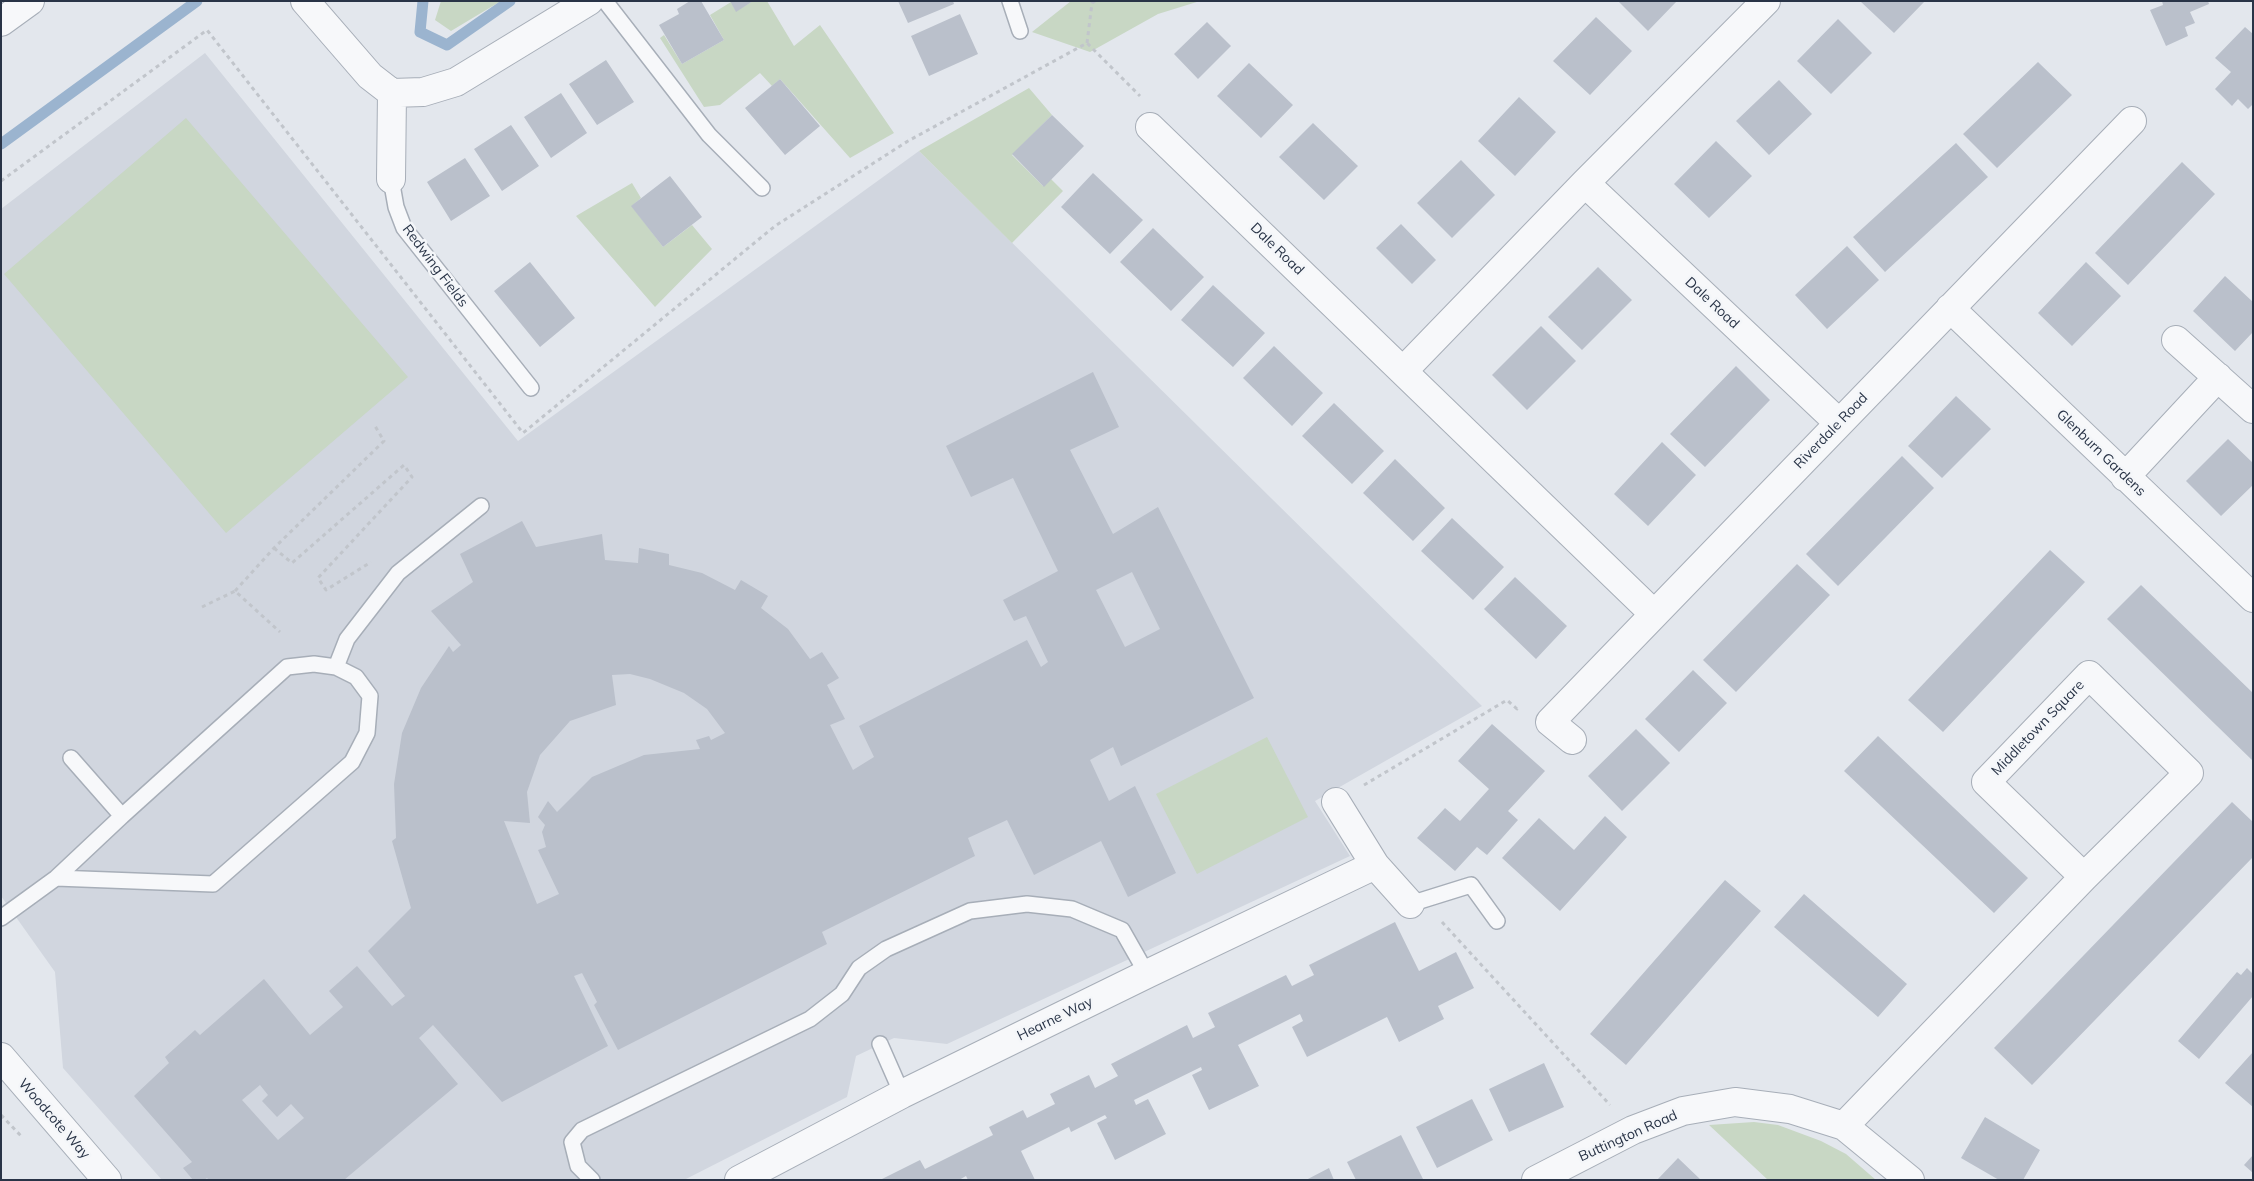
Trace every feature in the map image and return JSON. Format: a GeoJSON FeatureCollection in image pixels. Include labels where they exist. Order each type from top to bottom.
{"type":"FeatureCollection","features":[{"type":"Feature","properties":{"kind":"street"},"geometry":{"type":"LineString","coordinates":[[1,22],[30,1]]}},
{"type":"Feature","properties":{"kind":"street"},"geometry":{"type":"LineString","coordinates":[[305,1],[370,76],[392,93],[423,92],[456,82],[588,1]]}},
{"type":"Feature","properties":{"kind":"street"},"geometry":{"type":"LineString","coordinates":[[1403,371],[1585,183],[1766,1]]}},
{"type":"Feature","properties":{"kind":"street","name":"Redwing Fields"},"geometry":{"type":"LineString","coordinates":[[391,179],[392,93]]}},
{"type":"Feature","properties":{"kind":"street","name":"Riverdale Road"},"geometry":{"type":"LineString","coordinates":[[1550,722],[2132,121]]}},
{"type":"Feature","properties":{"kind":"street","name":"Dale Road"},"geometry":{"type":"LineString","coordinates":[[1150,127],[1654,614]]}},
{"type":"Feature","properties":{"kind":"street","name":"Dale Road"},"geometry":{"type":"LineString","coordinates":[[1585,183],[1839,423]]}},
{"type":"Feature","properties":{"kind":"street","name":"Glenburn Gardens"},"geometry":{"type":"LineString","coordinates":[[1950,308],[2253,598]]}},
{"type":"Feature","properties":{"kind":"street"},"geometry":{"type":"LineString","coordinates":[[2176,340],[2253,409]]}},
{"type":"Feature","properties":{"kind":"street"},"geometry":{"type":"LineString","coordinates":[[2125,477],[2218,377]]}},
{"type":"Feature","properties":{"kind":"street","name":"Middletown Square"},"geometry":{"type":"LineString","coordinates":[[1844,1126],[2084,877],[2189,773],[2089,675],[1986,782],[2084,877]]}},
{"type":"Feature","properties":{"kind":"street"},"geometry":{"type":"LineString","coordinates":[[1550,722],[1572,740]]}},
{"type":"Feature","properties":{"kind":"street"},"geometry":{"type":"LineString","coordinates":[[1336,802],[1375,865],[1417,902]]}},
{"type":"Feature","properties":{"kind":"street","name":"Hearne Way"},"geometry":{"type":"LineString","coordinates":[[739,1180],[902,1094],[1375,865]]}},
{"type":"Feature","properties":{"kind":"street","name":"Woodcote Way"},"geometry":{"type":"LineString","coordinates":[[1,1057],[106,1180]]}},
{"type":"Feature","properties":{"kind":"street","name":"Buttington Road"},"geometry":{"type":"LineString","coordinates":[[1536,1180],[1633,1130],[1683,1111],[1735,1102],[1790,1109],[1844,1126],[1910,1180]]}},
{"type":"Feature","properties":{"kind":"lane"},"geometry":{"type":"LineString","coordinates":[[605,1],[709,135],[762,188]]}},
{"type":"Feature","properties":{"kind":"lane"},"geometry":{"type":"LineString","coordinates":[[1010,1],[1020,31]]}},
{"type":"Feature","properties":{"kind":"lane","name":"Redwing Fields"},"geometry":{"type":"LineString","coordinates":[[391,179],[396,207],[404,228],[531,388]]}},
{"type":"Feature","properties":{"kind":"lane"},"geometry":{"type":"LineString","coordinates":[[336,667],[347,639],[398,573],[481,506]]}},
{"type":"Feature","properties":{"kind":"lane"},"geometry":{"type":"LineString","coordinates":[[1,918],[56,878],[288,667],[314,664],[336,667],[356,677],[370,696],[367,733],[352,762],[213,884],[56,878]]}},
{"type":"Feature","properties":{"kind":"lane"},"geometry":{"type":"LineString","coordinates":[[71,758],[122,816]]}},
{"type":"Feature","properties":{"kind":"lane"},"geometry":{"type":"LineString","coordinates":[[1417,902],[1471,885],[1497,921]]}},
{"type":"Feature","properties":{"kind":"lane"},"geometry":{"type":"LineString","coordinates":[[592,1180],[578,1166],[572,1142],[582,1130],[810,1019],[842,994],[859,968],[886,949],[970,911],[1027,904],[1072,909],[1122,930],[1147,974]]}},
{"type":"Feature","properties":{"kind":"lane"},"geometry":{"type":"LineString","coordinates":[[880,1044],[902,1094]]}},
{"type":"Feature","properties":{"kind":"path"},"geometry":{"type":"LineString","coordinates":[[1087,43],[1092,3],[1096,1]]}},
{"type":"Feature","properties":{"kind":"path"},"geometry":{"type":"LineString","coordinates":[[1,181],[207,30],[524,432],[775,226],[908,141],[1087,43]]}},
{"type":"Feature","properties":{"kind":"path"},"geometry":{"type":"LineString","coordinates":[[1087,43],[1140,96],[1150,127]]}},
{"type":"Feature","properties":{"kind":"path"},"geometry":{"type":"LineString","coordinates":[[202,607],[235,592],[274,548],[384,441],[375,426]]}},
{"type":"Feature","properties":{"kind":"path"},"geometry":{"type":"LineString","coordinates":[[274,548],[292,563],[404,466],[412,477],[318,578],[326,590],[380,556],[398,573]]}},
{"type":"Feature","properties":{"kind":"path"},"geometry":{"type":"LineString","coordinates":[[235,592],[280,632]]}},
{"type":"Feature","properties":{"kind":"path"},"geometry":{"type":"LineString","coordinates":[[1336,802],[1507,700],[1517,709],[1526,700],[1550,722]]}},
{"type":"Feature","properties":{"kind":"path"},"geometry":{"type":"LineString","coordinates":[[1417,902],[1633,1130]]}},
{"type":"Feature","properties":{"kind":"shaded area"},"geometry":{"type":"Polygon","coordinates":[[[205,53],[518,441],[919,151],[1482,706],[1315,801],[1350,856],[947,1044],[894,1038],[856,1056],[847,1097],[684,1180],[162,1180],[63,1068],[55,972],[1,896],[1,209],[205,53]]]}},
{"type":"Feature","properties":{"kind":"green space"},"geometry":{"type":"Polygon","coordinates":[[[441,1],[501,1],[451,31],[435,20],[441,1]]]}},
{"type":"Feature","properties":{"kind":"green space"},"geometry":{"type":"Polygon","coordinates":[[[753,1],[767,1],[794,46],[820,25],[894,133],[850,158],[780,79],[772,86],[760,73],[720,105],[704,107],[660,38],[664,35],[682,64],[724,40],[710,15],[731,2],[736,11],[753,1]]]}},
{"type":"Feature","properties":{"kind":"green space"},"geometry":{"type":"Polygon","coordinates":[[[1071,1],[1200,1],[1158,14],[1090,52],[1032,32],[1071,1]]]}},
{"type":"Feature","properties":{"kind":"green space"},"geometry":{"type":"Polygon","coordinates":[[[1029,88],[1052,115],[1012,155],[1043,186],[1051,179],[1063,191],[1012,243],[919,151],[1029,88]]]}},
{"type":"Feature","properties":{"kind":"green space"},"geometry":{"type":"Polygon","coordinates":[[[186,118],[408,377],[226,533],[4,274],[186,118]]]}},
{"type":"Feature","properties":{"kind":"green space"},"geometry":{"type":"Polygon","coordinates":[[[632,183],[641,198],[632,206],[663,247],[692,225],[712,249],[655,307],[576,216],[632,183]]]}},
{"type":"Feature","properties":{"kind":"green space"},"geometry":{"type":"Polygon","coordinates":[[[1267,737],[1308,817],[1197,874],[1156,794],[1267,737]]]}},
{"type":"Feature","properties":{"kind":"green space"},"geometry":{"type":"Polygon","coordinates":[[[1754,1122],[1778,1125],[1821,1141],[1846,1154],[1876,1180],[1768,1180],[1709,1125],[1754,1122]]]}},
{"type":"Feature","properties":{"kind":"building"},"geometry":{"type":"Polygon","coordinates":[[[690,1],[701,1],[724,40],[682,64],[659,25],[679,14],[677,9],[690,1]]]}},
{"type":"Feature","properties":{"kind":"building"},"geometry":{"type":"Polygon","coordinates":[[[730,1],[753,1],[736,12],[730,1]]]}},
{"type":"Feature","properties":{"kind":"building"},"geometry":{"type":"Polygon","coordinates":[[[898,1],[953,1],[954,4],[908,23],[898,1]]]}},
{"type":"Feature","properties":{"kind":"building"},"geometry":{"type":"Polygon","coordinates":[[[1618,1],[1677,1],[1648,31],[1618,1]]]}},
{"type":"Feature","properties":{"kind":"building"},"geometry":{"type":"Polygon","coordinates":[[[1860,1],[1925,1],[1894,33],[1860,1]]]}},
{"type":"Feature","properties":{"kind":"building"},"geometry":{"type":"Polygon","coordinates":[[[2162,1],[2208,1],[2209,4],[2190,12],[2195,23],[2185,27],[2188,36],[2166,46],[2150,10],[2163,5],[2162,1]]]}},
{"type":"Feature","properties":{"kind":"building"},"geometry":{"type":"Polygon","coordinates":[[[960,14],[978,54],[929,76],[911,36],[960,14]]]}},
{"type":"Feature","properties":{"kind":"building"},"geometry":{"type":"Polygon","coordinates":[[[1596,17],[1632,51],[1590,95],[1553,61],[1596,17]]]}},
{"type":"Feature","properties":{"kind":"building"},"geometry":{"type":"Polygon","coordinates":[[[1838,19],[1872,53],[1831,94],[1797,61],[1838,19]]]}},
{"type":"Feature","properties":{"kind":"building"},"geometry":{"type":"Polygon","coordinates":[[[1207,22],[1231,46],[1198,79],[1174,54],[1207,22]]]}},
{"type":"Feature","properties":{"kind":"building"},"geometry":{"type":"Polygon","coordinates":[[[2245,27],[2253,34],[2253,104],[2248,109],[2238,99],[2232,106],[2215,89],[2231,72],[2215,58],[2245,27]]]}},
{"type":"Feature","properties":{"kind":"building"},"geometry":{"type":"Polygon","coordinates":[[[606,60],[634,102],[597,125],[569,84],[606,60]]]}},
{"type":"Feature","properties":{"kind":"building"},"geometry":{"type":"Polygon","coordinates":[[[2038,62],[2072,95],[1997,168],[1963,134],[2038,62]]]}},
{"type":"Feature","properties":{"kind":"building"},"geometry":{"type":"Polygon","coordinates":[[[1249,63],[1293,105],[1261,138],[1217,96],[1249,63]]]}},
{"type":"Feature","properties":{"kind":"building"},"geometry":{"type":"Polygon","coordinates":[[[780,79],[820,126],[785,155],[745,108],[780,79]]]}},
{"type":"Feature","properties":{"kind":"building"},"geometry":{"type":"Polygon","coordinates":[[[1779,80],[1812,114],[1769,155],[1736,121],[1779,80]]]}},
{"type":"Feature","properties":{"kind":"building"},"geometry":{"type":"Polygon","coordinates":[[[561,93],[587,133],[551,158],[524,117],[561,93]]]}},
{"type":"Feature","properties":{"kind":"building"},"geometry":{"type":"Polygon","coordinates":[[[1519,97],[1556,132],[1515,176],[1478,141],[1519,97]]]}},
{"type":"Feature","properties":{"kind":"building"},"geometry":{"type":"Polygon","coordinates":[[[1052,115],[1084,146],[1044,187],[1012,154],[1052,115]]]}},
{"type":"Feature","properties":{"kind":"building"},"geometry":{"type":"Polygon","coordinates":[[[1313,123],[1358,166],[1324,200],[1279,157],[1313,123]]]}},
{"type":"Feature","properties":{"kind":"building"},"geometry":{"type":"Polygon","coordinates":[[[511,125],[539,166],[502,191],[474,149],[511,125]]]}},
{"type":"Feature","properties":{"kind":"building"},"geometry":{"type":"Polygon","coordinates":[[[1716,141],[1752,176],[1709,218],[1674,184],[1716,141]]]}},
{"type":"Feature","properties":{"kind":"building"},"geometry":{"type":"Polygon","coordinates":[[[1956,143],[1988,177],[1885,272],[1853,237],[1956,143]]]}},
{"type":"Feature","properties":{"kind":"building"},"geometry":{"type":"Polygon","coordinates":[[[465,158],[490,196],[451,221],[427,182],[465,158]]]}},
{"type":"Feature","properties":{"kind":"building"},"geometry":{"type":"Polygon","coordinates":[[[1461,160],[1495,195],[1452,238],[1417,203],[1461,160]]]}},
{"type":"Feature","properties":{"kind":"building"},"geometry":{"type":"Polygon","coordinates":[[[2182,162],[2215,194],[2128,285],[2095,253],[2182,162]]]}},
{"type":"Feature","properties":{"kind":"building"},"geometry":{"type":"Polygon","coordinates":[[[1093,173],[1143,220],[1110,254],[1061,207],[1093,173]]]}},
{"type":"Feature","properties":{"kind":"building"},"geometry":{"type":"Polygon","coordinates":[[[670,176],[702,217],[663,247],[631,206],[670,176]]]}},
{"type":"Feature","properties":{"kind":"building"},"geometry":{"type":"Polygon","coordinates":[[[1401,224],[1436,260],[1412,284],[1376,248],[1401,224]]]}},
{"type":"Feature","properties":{"kind":"building"},"geometry":{"type":"Polygon","coordinates":[[[1153,228],[1204,277],[1171,311],[1120,262],[1153,228]]]}},
{"type":"Feature","properties":{"kind":"building"},"geometry":{"type":"Polygon","coordinates":[[[1847,246],[1879,280],[1827,329],[1795,295],[1847,246]]]}},
{"type":"Feature","properties":{"kind":"building"},"geometry":{"type":"Polygon","coordinates":[[[530,262],[575,318],[540,347],[494,291],[530,262]]]}},
{"type":"Feature","properties":{"kind":"building"},"geometry":{"type":"Polygon","coordinates":[[[2086,262],[2121,296],[2072,346],[2038,313],[2086,262]]]}},
{"type":"Feature","properties":{"kind":"building"},"geometry":{"type":"Polygon","coordinates":[[[1598,267],[1632,300],[1582,350],[1548,317],[1598,267]]]}},
{"type":"Feature","properties":{"kind":"building"},"geometry":{"type":"Polygon","coordinates":[[[2225,276],[2253,302],[2253,332],[2235,351],[2193,311],[2225,276]]]}},
{"type":"Feature","properties":{"kind":"building"},"geometry":{"type":"Polygon","coordinates":[[[1213,285],[1265,333],[1233,367],[1181,320],[1213,285]]]}},
{"type":"Feature","properties":{"kind":"building"},"geometry":{"type":"Polygon","coordinates":[[[1541,326],[1576,361],[1527,410],[1492,375],[1541,326]]]}},
{"type":"Feature","properties":{"kind":"building"},"geometry":{"type":"Polygon","coordinates":[[[1274,346],[1323,393],[1292,426],[1243,378],[1274,346]]]}},
{"type":"Feature","properties":{"kind":"building"},"geometry":{"type":"Polygon","coordinates":[[[1736,366],[1770,400],[1705,467],[1670,434],[1736,366]]]}},
{"type":"Feature","properties":{"kind":"building"},"geometry":{"type":"Polygon","coordinates":[[[1093,372],[1119,427],[1070,450],[1113,534],[1158,507],[1254,698],[1121,766],[1113,747],[1090,760],[1109,801],[1135,786],[1176,873],[1128,897],[1101,841],[1034,875],[1007,820],[968,838],[975,856],[822,932],[827,944],[618,1050],[594,1005],[597,1002],[582,973],[574,976],[608,1046],[502,1102],[433,1025],[419,1038],[458,1084],[344,1180],[209,1180],[207,1178],[204,1180],[193,1180],[183,1168],[192,1162],[134,1096],[169,1063],[165,1057],[195,1030],[200,1035],[264,979],[310,1035],[343,1007],[329,991],[357,966],[392,1006],[405,996],[368,951],[411,908],[392,841],[396,838],[394,784],[402,733],[421,688],[449,646],[453,652],[461,645],[431,611],[473,582],[460,554],[522,521],[536,547],[602,534],[605,560],[638,563],[639,548],[669,554],[669,565],[702,573],[735,590],[741,580],[768,596],[761,608],[788,629],[810,659],[822,652],[839,678],[827,685],[845,719],[830,725],[853,770],[874,757],[859,726],[1027,640],[1041,667],[1048,662],[1026,616],[1014,621],[1003,600],[1058,571],[1013,478],[971,497],[946,446],[1093,372]],[[1132,572],[1096,590],[1125,647],[1160,629],[1132,572]],[[630,674],[612,675],[616,705],[570,721],[540,755],[527,792],[530,823],[504,821],[537,904],[559,894],[538,850],[546,847],[542,832],[545,825],[538,817],[548,801],[557,812],[592,777],[644,755],[700,749],[696,740],[709,736],[711,740],[725,733],[707,709],[684,693],[650,679],[630,674]],[[260,1085],[242,1100],[278,1140],[304,1118],[291,1104],[277,1117],[262,1101],[268,1095],[260,1085]]]}},
{"type":"Feature","properties":{"kind":"building"},"geometry":{"type":"Polygon","coordinates":[[[1956,396],[1991,429],[1942,478],[1908,446],[1956,396]]]}},
{"type":"Feature","properties":{"kind":"building"},"geometry":{"type":"Polygon","coordinates":[[[1334,403],[1384,451],[1352,484],[1302,436],[1334,403]]]}},
{"type":"Feature","properties":{"kind":"building"},"geometry":{"type":"Polygon","coordinates":[[[2228,439],[2253,463],[2253,485],[2221,516],[2186,481],[2228,439]]]}},
{"type":"Feature","properties":{"kind":"building"},"geometry":{"type":"Polygon","coordinates":[[[1662,442],[1696,475],[1648,526],[1614,494],[1662,442]]]}},
{"type":"Feature","properties":{"kind":"building"},"geometry":{"type":"Polygon","coordinates":[[[1902,456],[1934,488],[1838,586],[1806,554],[1902,456]]]}},
{"type":"Feature","properties":{"kind":"building"},"geometry":{"type":"Polygon","coordinates":[[[1395,459],[1445,508],[1413,541],[1363,493],[1395,459]]]}},
{"type":"Feature","properties":{"kind":"building"},"geometry":{"type":"Polygon","coordinates":[[[1452,518],[1504,567],[1473,600],[1421,551],[1452,518]]]}},
{"type":"Feature","properties":{"kind":"building"},"geometry":{"type":"Polygon","coordinates":[[[2050,550],[2085,582],[1943,732],[1908,700],[2050,550]]]}},
{"type":"Feature","properties":{"kind":"building"},"geometry":{"type":"Polygon","coordinates":[[[1797,564],[1830,595],[1736,692],[1703,660],[1797,564]]]}},
{"type":"Feature","properties":{"kind":"building"},"geometry":{"type":"Polygon","coordinates":[[[1515,577],[1567,626],[1536,659],[1484,609],[1515,577]]]}},
{"type":"Feature","properties":{"kind":"building"},"geometry":{"type":"Polygon","coordinates":[[[2141,585],[2253,693],[2253,761],[2107,619],[2141,585]]]}},
{"type":"Feature","properties":{"kind":"building"},"geometry":{"type":"Polygon","coordinates":[[[1693,670],[1727,703],[1679,752],[1645,719],[1693,670]]]}},
{"type":"Feature","properties":{"kind":"building"},"geometry":{"type":"Polygon","coordinates":[[[1492,724],[1545,771],[1508,811],[1518,820],[1487,855],[1477,847],[1455,871],[1417,838],[1445,808],[1460,821],[1489,789],[1458,761],[1492,724]]]}},
{"type":"Feature","properties":{"kind":"building"},"geometry":{"type":"Polygon","coordinates":[[[1636,729],[1670,763],[1622,811],[1588,776],[1636,729]]]}},
{"type":"Feature","properties":{"kind":"building"},"geometry":{"type":"Polygon","coordinates":[[[1878,736],[2028,878],[1994,913],[1844,771],[1878,736]]]}},
{"type":"Feature","properties":{"kind":"building"},"geometry":{"type":"Polygon","coordinates":[[[2232,802],[2253,822],[2253,857],[2032,1085],[1994,1048],[2232,802]]]}},
{"type":"Feature","properties":{"kind":"building"},"geometry":{"type":"Polygon","coordinates":[[[1605,816],[1627,837],[1560,911],[1502,858],[1539,818],[1574,850],[1605,816]]]}},
{"type":"Feature","properties":{"kind":"building"},"geometry":{"type":"Polygon","coordinates":[[[1725,880],[1761,911],[1626,1065],[1590,1034],[1725,880]]]}},
{"type":"Feature","properties":{"kind":"building"},"geometry":{"type":"Polygon","coordinates":[[[1804,894],[1907,984],[1878,1017],[1774,927],[1804,894]]]}},
{"type":"Feature","properties":{"kind":"building"},"geometry":{"type":"Polygon","coordinates":[[[1395,922],[1419,971],[1456,952],[1474,988],[1438,1006],[1444,1019],[1399,1042],[1387,1017],[1307,1057],[1292,1027],[1303,1021],[1300,1014],[1238,1045],[1259,1086],[1209,1110],[1192,1075],[1202,1070],[1201,1067],[1134,1100],[1136,1105],[1148,1099],[1166,1134],[1115,1160],[1097,1123],[1107,1118],[1105,1115],[1071,1132],[1069,1127],[1021,1151],[1035,1180],[968,1180],[966,1176],[959,1180],[880,1180],[920,1160],[925,1169],[993,1135],[989,1127],[1023,1110],[1027,1118],[1055,1104],[1050,1094],[1089,1075],[1095,1088],[1118,1076],[1111,1064],[1187,1025],[1193,1038],[1215,1027],[1208,1013],[1286,975],[1292,986],[1314,975],[1309,965],[1395,922]]]}},
{"type":"Feature","properties":{"kind":"building"},"geometry":{"type":"Polygon","coordinates":[[[2247,968],[2253,974],[2253,996],[2199,1059],[2178,1041],[2237,972],[2241,975],[2247,968]]]}},
{"type":"Feature","properties":{"kind":"building"},"geometry":{"type":"Polygon","coordinates":[[[2253,1052],[2253,1107],[2225,1083],[2253,1052]]]}},
{"type":"Feature","properties":{"kind":"building"},"geometry":{"type":"Polygon","coordinates":[[[1544,1063],[1564,1107],[1509,1132],[1489,1089],[1544,1063]]]}},
{"type":"Feature","properties":{"kind":"building"},"geometry":{"type":"Polygon","coordinates":[[[1472,1099],[1493,1140],[1437,1168],[1416,1127],[1472,1099]]]}},
{"type":"Feature","properties":{"kind":"building"},"geometry":{"type":"Polygon","coordinates":[[[1985,1117],[2040,1150],[2023,1180],[1999,1180],[1961,1158],[1985,1117]]]}},
{"type":"Feature","properties":{"kind":"building"},"geometry":{"type":"Polygon","coordinates":[[[1401,1135],[1423,1179],[1356,1180],[1347,1162],[1401,1135]]]}},
{"type":"Feature","properties":{"kind":"building"},"geometry":{"type":"Polygon","coordinates":[[[2253,1155],[2253,1173],[2244,1165],[2253,1155]]]}},
{"type":"Feature","properties":{"kind":"building"},"geometry":{"type":"Polygon","coordinates":[[[1678,1158],[1701,1180],[1657,1180],[1678,1158]]]}},
{"type":"Feature","properties":{"kind":"building"},"geometry":{"type":"Polygon","coordinates":[[[1329,1168],[1334,1180],[1306,1180],[1329,1168]]]}},
{"type":"Feature","properties":{"kind":"waterway"},"geometry":{"type":"LineString","coordinates":[[1,144],[197,1]]}},
{"type":"Feature","properties":{"kind":"waterway"},"geometry":{"type":"LineString","coordinates":[[423,1],[420,32],[447,45],[510,1]]}}]}
